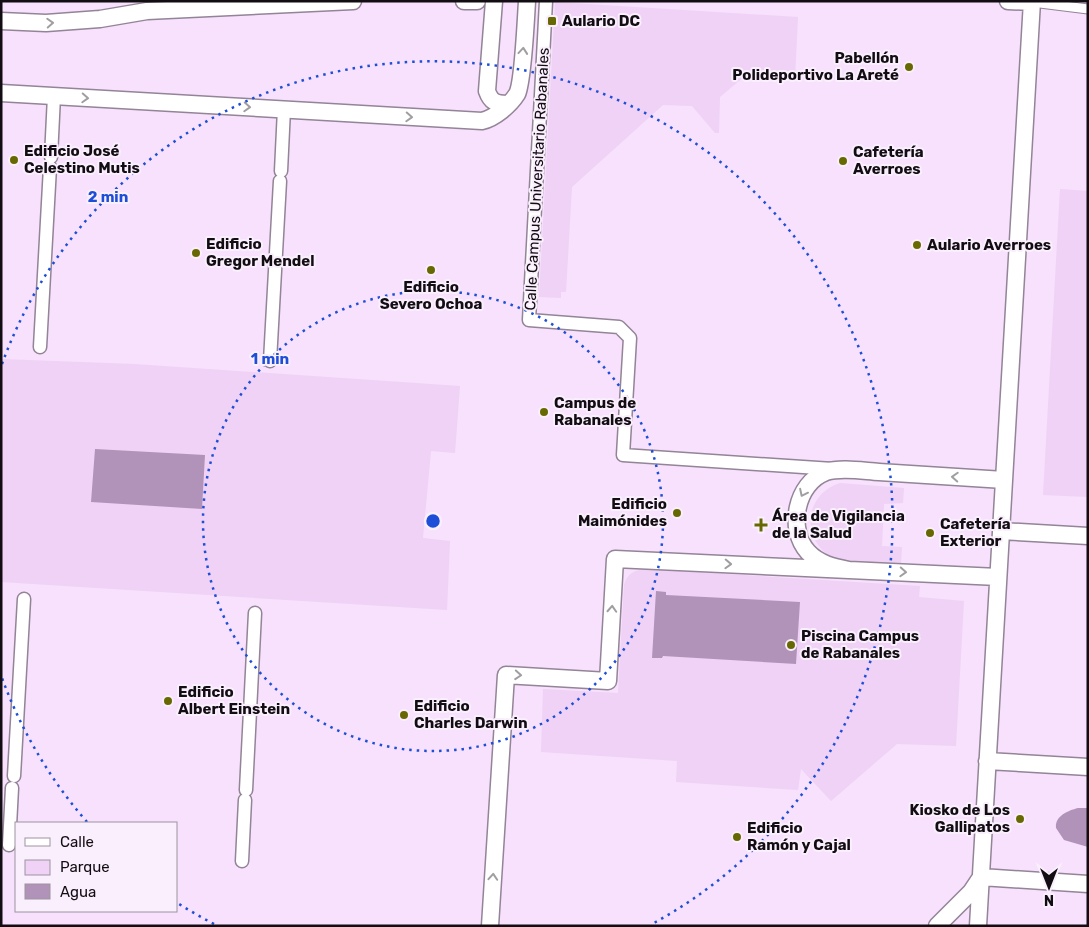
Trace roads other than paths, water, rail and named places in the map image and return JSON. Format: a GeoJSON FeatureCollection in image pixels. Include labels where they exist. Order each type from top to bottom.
{"type":"FeatureCollection","features":[{"type":"Feature","properties":{"kind":"street"},"geometry":{"type":"LineString","coordinates":[[1,21],[46,23],[100,19],[147,11],[353,1]]}},
{"type":"Feature","properties":{"kind":"street"},"geometry":{"type":"LineString","coordinates":[[464,1],[477,1]]}},
{"type":"Feature","properties":{"kind":"street"},"geometry":{"type":"LineString","coordinates":[[494,1],[487,91],[490,99],[496,104],[506,104]]}},
{"type":"Feature","properties":{"kind":"street","name":"Calle Campus Universitario Rabanales"},"geometry":{"type":"LineString","coordinates":[[1,93],[482,121],[492,119],[517,94],[520,85],[527,1]]}},
{"type":"Feature","properties":{"kind":"street","name":"Calle Campus Universitario Rabanales"},"geometry":{"type":"LineString","coordinates":[[546,1],[530,320],[619,326],[630,338],[623,455],[1004,480]]}},
{"type":"Feature","properties":{"kind":"street"},"geometry":{"type":"LineString","coordinates":[[978,926],[1032,2],[1008,1]]}},
{"type":"Feature","properties":{"kind":"street"},"geometry":{"type":"LineString","coordinates":[[40,347],[54,96]]}},
{"type":"Feature","properties":{"kind":"street"},"geometry":{"type":"LineString","coordinates":[[270,361],[284,109]]}},
{"type":"Feature","properties":{"kind":"street","name":"Calle Campus Universitario Rabanales"},"geometry":{"type":"LineString","coordinates":[[849,570],[824,564],[808,552],[798,532],[798,503],[807,485],[816,477],[827,472],[856,471]]}},
{"type":"Feature","properties":{"kind":"street"},"geometry":{"type":"LineString","coordinates":[[1001,531],[1088,536]]}},
{"type":"Feature","properties":{"kind":"street","name":"Calle Campus Universitario Rabanales"},"geometry":{"type":"LineString","coordinates":[[490,926],[506,674],[608,681],[615,560],[998,577]]}},
{"type":"Feature","properties":{"kind":"street"},"geometry":{"type":"LineString","coordinates":[[9,845],[24,599]]}},
{"type":"Feature","properties":{"kind":"street"},"geometry":{"type":"LineString","coordinates":[[242,861],[255,613]]}},
{"type":"Feature","properties":{"kind":"street"},"geometry":{"type":"LineString","coordinates":[[987,761],[1088,767]]}},
{"type":"Feature","properties":{"kind":"street"},"geometry":{"type":"LineString","coordinates":[[981,878],[1088,884]]}},
{"type":"Feature","properties":{"kind":"street"},"geometry":{"type":"LineString","coordinates":[[937,926],[959,905],[981,878]]}},
{"type":"Feature","properties":{"kind":"lane"},"geometry":{"type":"LineString","coordinates":[[1032,2],[1088,9]]}},
{"type":"Feature","properties":{"kind":"water"},"geometry":{"type":"Polygon","coordinates":[[[95,449],[205,455],[202,509],[91,502],[95,449]]]}},
{"type":"Feature","properties":{"kind":"water"},"geometry":{"type":"Polygon","coordinates":[[[656,591],[666,592],[666,595],[800,602],[796,664],[663,656],[662,658],[652,658],[656,591]]]}},
{"type":"Feature","properties":{"kind":"water"},"geometry":{"type":"Polygon","coordinates":[[[1078,808],[1088,808],[1088,847],[1064,840],[1056,828],[1057,820],[1060,817],[1066,812],[1078,808]]]}},
{"type":"Feature","properties":{"kind":"place","name":"Aulario DC"},"geometry":{"type":"Point","coordinates":[552,21]}},
{"type":"Feature","properties":{"kind":"place","name":"Pabellón Polideportivo La Areté"},"geometry":{"type":"Point","coordinates":[909,67]}},
{"type":"Feature","properties":{"kind":"place","name":"Edificio José Celestino Mutis"},"geometry":{"type":"Point","coordinates":[14,160]}},
{"type":"Feature","properties":{"kind":"place","name":"Cafetería Averroes"},"geometry":{"type":"Point","coordinates":[843,161]}},
{"type":"Feature","properties":{"kind":"place","name":"Aulario Averroes"},"geometry":{"type":"Point","coordinates":[917,245]}},
{"type":"Feature","properties":{"kind":"place","name":"Edificio Gregor Mendel"},"geometry":{"type":"Point","coordinates":[196,253]}},
{"type":"Feature","properties":{"kind":"place","name":"Edificio Severo Ochoa"},"geometry":{"type":"Point","coordinates":[431,270]}},
{"type":"Feature","properties":{"kind":"place","name":"Campus de Rabanales"},"geometry":{"type":"Point","coordinates":[544,412]}},
{"type":"Feature","properties":{"kind":"place","name":"Edificio Maimónides"},"geometry":{"type":"Point","coordinates":[677,513]}},
{"type":"Feature","properties":{"kind":"place","name":"Área de Vigilancia de la Salud"},"geometry":{"type":"Point","coordinates":[761,525]}},
{"type":"Feature","properties":{"kind":"place","name":"Cafetería Exterior"},"geometry":{"type":"Point","coordinates":[930,533]}},
{"type":"Feature","properties":{"kind":"place","name":"Piscina Campus de Rabanales"},"geometry":{"type":"Point","coordinates":[791,645]}},
{"type":"Feature","properties":{"kind":"place","name":"Edificio Albert Einstein"},"geometry":{"type":"Point","coordinates":[168,701]}},
{"type":"Feature","properties":{"kind":"place","name":"Edificio Charles Darwin"},"geometry":{"type":"Point","coordinates":[404,715]}},
{"type":"Feature","properties":{"kind":"place","name":"Kiosko de Los Gallipatos"},"geometry":{"type":"Point","coordinates":[1020,819]}},
{"type":"Feature","properties":{"kind":"place","name":"Edificio Ramón y Cajal"},"geometry":{"type":"Point","coordinates":[737,837]}}]}
